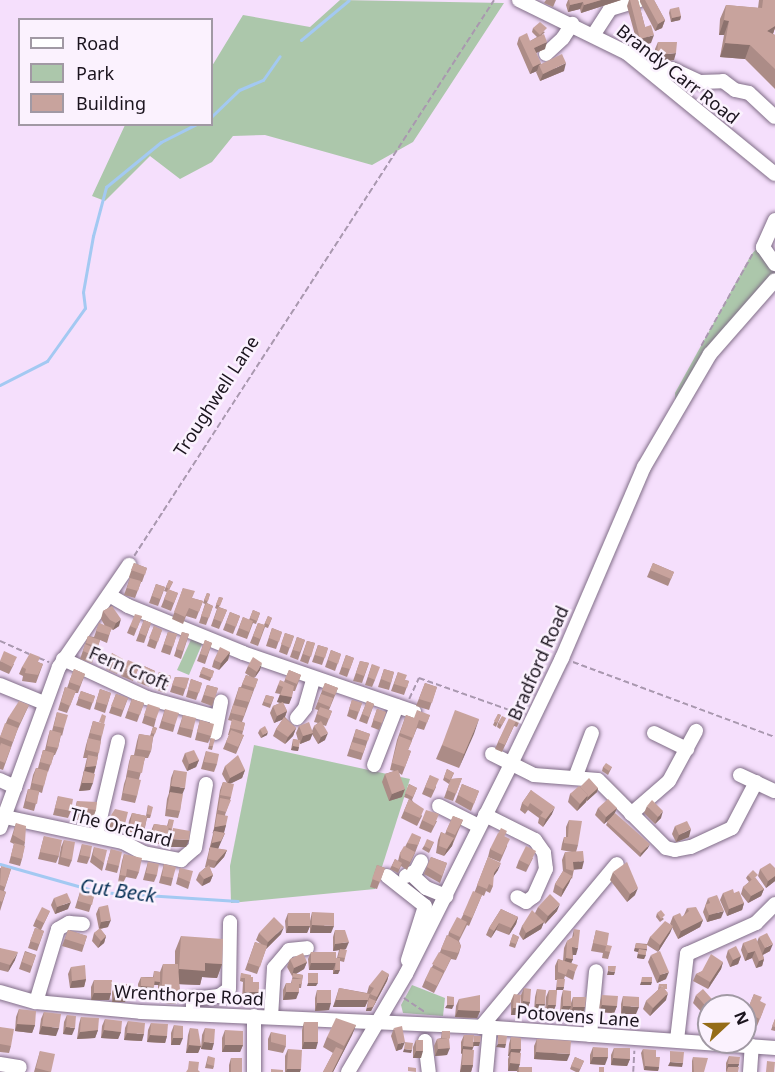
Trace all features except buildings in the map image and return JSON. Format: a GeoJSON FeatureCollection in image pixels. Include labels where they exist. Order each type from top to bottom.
{"type":"FeatureCollection","features":[{"type":"Feature","properties":{"kind":"street","name":"Brandy Carr Road"},"geometry":{"type":"LineString","coordinates":[[519,0],[594,34],[627,53],[775,174]]}},
{"type":"Feature","properties":{"kind":"street"},"geometry":{"type":"LineString","coordinates":[[594,34],[610,9],[640,0]]}},
{"type":"Feature","properties":{"kind":"street"},"geometry":{"type":"LineString","coordinates":[[546,54],[563,38],[572,24]]}},
{"type":"Feature","properties":{"kind":"street"},"geometry":{"type":"LineString","coordinates":[[657,77],[672,69],[700,82],[723,81],[735,90],[753,93],[771,115],[756,124]]}},
{"type":"Feature","properties":{"kind":"street"},"geometry":{"type":"LineString","coordinates":[[775,220],[765,239],[765,253],[775,264]]}},
{"type":"Feature","properties":{"kind":"street","name":"Bradford Road"},"geometry":{"type":"LineString","coordinates":[[348,1072],[396,993],[511,764],[562,658],[644,467],[710,354],[775,280]]}},
{"type":"Feature","properties":{"kind":"street"},"geometry":{"type":"LineString","coordinates":[[2,822],[44,703],[61,663],[129,565]]}},
{"type":"Feature","properties":{"kind":"street"},"geometry":{"type":"LineString","coordinates":[[109,595],[240,659],[405,709],[374,765]]}},
{"type":"Feature","properties":{"kind":"street","name":"Fern Croft"},"geometry":{"type":"LineString","coordinates":[[61,663],[147,698],[217,717]]}},
{"type":"Feature","properties":{"kind":"street"},"geometry":{"type":"LineString","coordinates":[[304,712],[313,680]]}},
{"type":"Feature","properties":{"kind":"street"},"geometry":{"type":"LineString","coordinates":[[0,685],[44,703]]}},
{"type":"Feature","properties":{"kind":"street"},"geometry":{"type":"LineString","coordinates":[[215,733],[221,702]]}},
{"type":"Feature","properties":{"kind":"street"},"geometry":{"type":"LineString","coordinates":[[632,814],[669,781],[696,731]]}},
{"type":"Feature","properties":{"kind":"street"},"geometry":{"type":"LineString","coordinates":[[575,778],[592,733]]}},
{"type":"Feature","properties":{"kind":"street"},"geometry":{"type":"LineString","coordinates":[[654,733],[687,749]]}},
{"type":"Feature","properties":{"kind":"street"},"geometry":{"type":"LineString","coordinates":[[96,836],[118,742]]}},
{"type":"Feature","properties":{"kind":"street"},"geometry":{"type":"LineString","coordinates":[[492,754],[534,775],[598,780],[666,848],[691,847],[732,828],[756,782]]}},
{"type":"Feature","properties":{"kind":"street"},"geometry":{"type":"LineString","coordinates":[[740,775],[775,791]]}},
{"type":"Feature","properties":{"kind":"street"},"geometry":{"type":"LineString","coordinates":[[0,780],[15,788]]}},
{"type":"Feature","properties":{"kind":"street","name":"The Orchard"},"geometry":{"type":"LineString","coordinates":[[2,822],[96,836],[123,842],[144,853],[186,859],[195,848],[206,784]]}},
{"type":"Feature","properties":{"kind":"street"},"geometry":{"type":"LineString","coordinates":[[435,803],[535,840],[544,853],[546,869],[534,896],[526,902],[517,897]]}},
{"type":"Feature","properties":{"kind":"street"},"geometry":{"type":"LineString","coordinates":[[421,861],[409,875],[426,888],[446,896]]}},
{"type":"Feature","properties":{"kind":"street"},"geometry":{"type":"LineString","coordinates":[[486,1072],[485,1028],[617,864]]}},
{"type":"Feature","properties":{"kind":"street"},"geometry":{"type":"LineString","coordinates":[[387,876],[425,906],[410,947],[406,974]]}},
{"type":"Feature","properties":{"kind":"street"},"geometry":{"type":"LineString","coordinates":[[677,1040],[687,954],[756,923],[775,904]]}},
{"type":"Feature","properties":{"kind":"street"},"geometry":{"type":"LineString","coordinates":[[229,1015],[230,922]]}},
{"type":"Feature","properties":{"kind":"street"},"geometry":{"type":"LineString","coordinates":[[36,1002],[58,929],[69,923],[82,924]]}},
{"type":"Feature","properties":{"kind":"street"},"geometry":{"type":"LineString","coordinates":[[271,1017],[274,968],[290,950],[308,948]]}},
{"type":"Feature","properties":{"kind":"street"},"geometry":{"type":"LineString","coordinates":[[590,1035],[596,971]]}},
{"type":"Feature","properties":{"kind":"street"},"geometry":{"type":"LineString","coordinates":[[194,1014],[194,999],[219,996],[229,989]]}},
{"type":"Feature","properties":{"kind":"street","name":"Wrenthorpe Road"},"geometry":{"type":"LineString","coordinates":[[0,992],[36,1002],[194,1014],[378,1023]]}},
{"type":"Feature","properties":{"kind":"street"},"geometry":{"type":"LineString","coordinates":[[254,1016],[254,1072]]}},
{"type":"Feature","properties":{"kind":"street","name":"Potovens Lane"},"geometry":{"type":"LineString","coordinates":[[378,1023],[697,1042]]}},
{"type":"Feature","properties":{"kind":"street"},"geometry":{"type":"LineString","coordinates":[[425,1039],[429,1072]]}},
{"type":"Feature","properties":{"kind":"street","name":"Potovens Lane"},"geometry":{"type":"LineString","coordinates":[[757,1046],[775,1048]]}},
{"type":"Feature","properties":{"kind":"street"},"geometry":{"type":"LineString","coordinates":[[750,1072],[751,1054]]}},
{"type":"Feature","properties":{"kind":"street"},"geometry":{"type":"LineString","coordinates":[[0,1064],[20,1067]]}},
{"type":"Feature","properties":{"kind":"path","name":"Troughwell Lane"},"geometry":{"type":"LineString","coordinates":[[129,565],[494,0]]}},
{"type":"Feature","properties":{"kind":"path"},"geometry":{"type":"LineString","coordinates":[[696,354],[751,255],[765,239]]}},
{"type":"Feature","properties":{"kind":"path"},"geometry":{"type":"LineString","coordinates":[[0,641],[61,663]]}},
{"type":"Feature","properties":{"kind":"path"},"geometry":{"type":"LineString","coordinates":[[562,658],[775,737]]}},
{"type":"Feature","properties":{"kind":"path"},"geometry":{"type":"LineString","coordinates":[[405,709],[419,678],[533,718]]}},
{"type":"Feature","properties":{"kind":"path"},"geometry":{"type":"LineString","coordinates":[[396,993],[426,1012]]}},
{"type":"Feature","properties":{"kind":"path"},"geometry":{"type":"LineString","coordinates":[[633,1072],[635,1038]]}},
{"type":"Feature","properties":{"kind":"green space"},"geometry":{"type":"Polygon","coordinates":[[[340,0],[504,3],[413,142],[372,165],[265,135],[233,136],[212,162],[180,179],[150,156],[105,201],[92,196],[125,126],[213,126],[213,64],[243,15],[310,27],[340,0]]]}},
{"type":"Feature","properties":{"kind":"green space"},"geometry":{"type":"Polygon","coordinates":[[[765,239],[775,264],[775,280],[676,409],[675,393],[751,255],[765,239]]]}},
{"type":"Feature","properties":{"kind":"green space"},"geometry":{"type":"Polygon","coordinates":[[[194,633],[205,637],[189,675],[177,670],[194,633]]]}},
{"type":"Feature","properties":{"kind":"green space"},"geometry":{"type":"Polygon","coordinates":[[[254,745],[410,779],[375,889],[231,903],[230,866],[254,745]]]}},
{"type":"Feature","properties":{"kind":"green space"},"geometry":{"type":"Polygon","coordinates":[[[412,985],[445,998],[443,1016],[403,1013],[401,1005],[412,985]]]}},
{"type":"Feature","properties":{"kind":"waterway"},"geometry":{"type":"LineString","coordinates":[[301,40],[349,0]]}},
{"type":"Feature","properties":{"kind":"waterway"},"geometry":{"type":"LineString","coordinates":[[213,115],[239,90],[263,80],[280,56]]}},
{"type":"Feature","properties":{"kind":"waterway"},"geometry":{"type":"LineString","coordinates":[[0,385],[47,361],[85,308],[83,292],[93,236],[106,187],[161,142],[192,126]]}},
{"type":"Feature","properties":{"kind":"waterway","name":"Cut Beck"},"geometry":{"type":"LineString","coordinates":[[0,864],[99,892],[238,901]]}}]}
